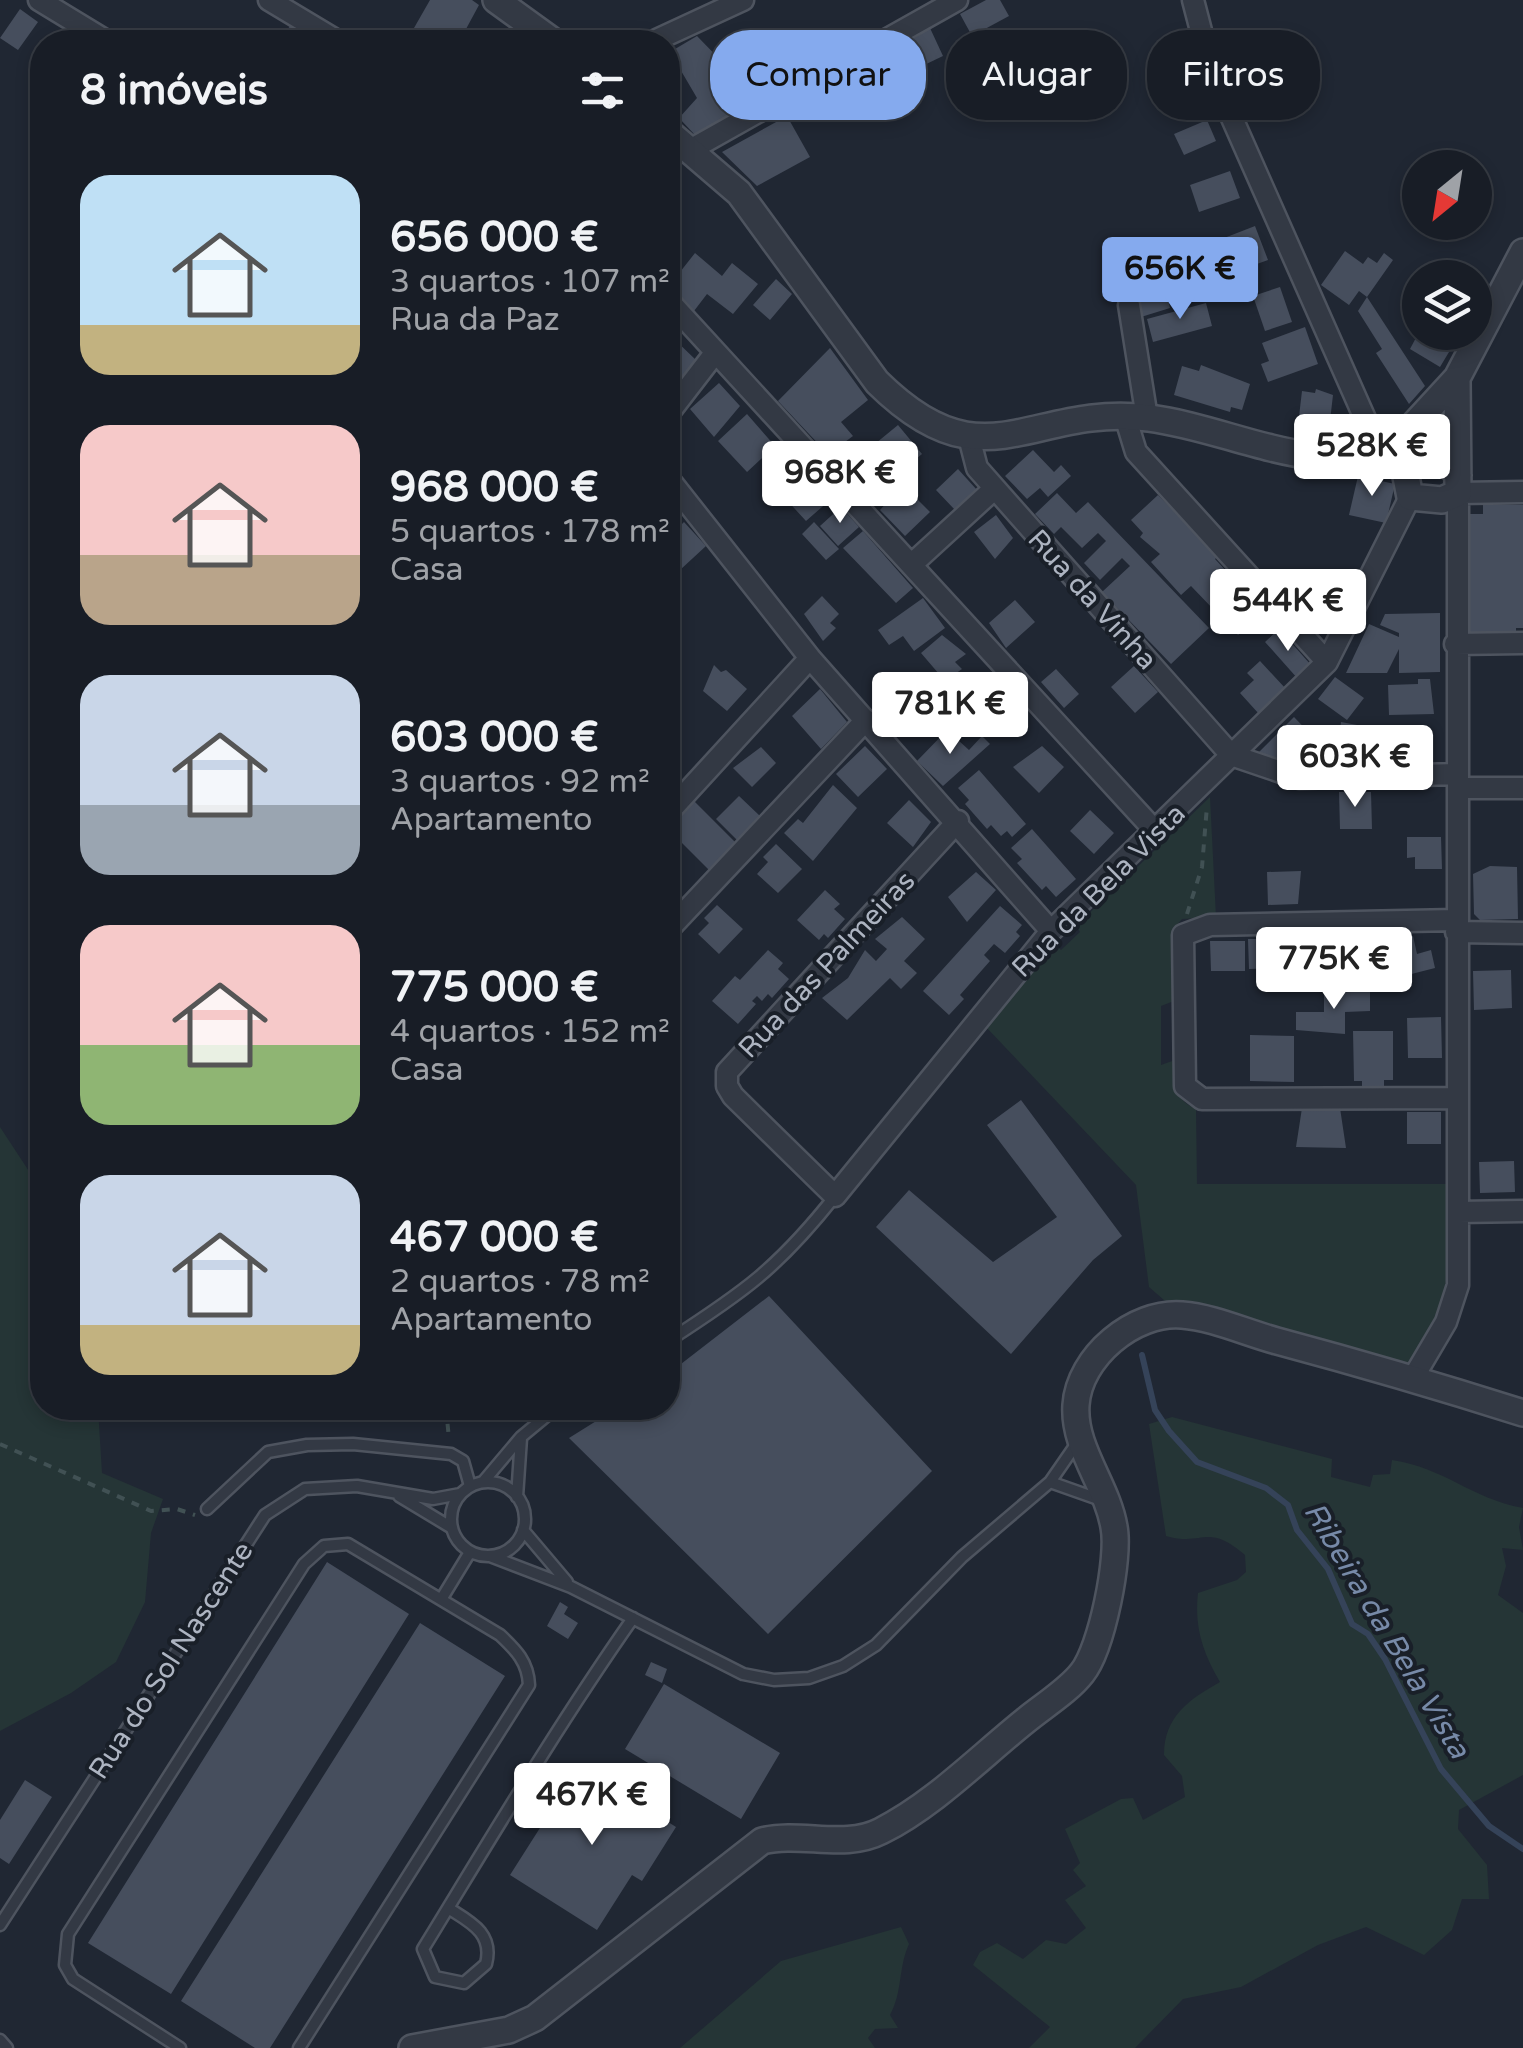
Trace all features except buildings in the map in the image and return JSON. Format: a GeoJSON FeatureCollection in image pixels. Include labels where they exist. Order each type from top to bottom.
{"type":"FeatureCollection","features":[{"type":"Feature","properties":{"kind":"street"},"geometry":{"type":"LineString","coordinates":[[40,0],[89,30]]}},
{"type":"Feature","properties":{"kind":"street"},"geometry":{"type":"LineString","coordinates":[[678,30],[743,0]]}},
{"type":"Feature","properties":{"kind":"street"},"geometry":{"type":"LineString","coordinates":[[690,150],[957,0]]}},
{"type":"Feature","properties":{"kind":"street"},"geometry":{"type":"LineString","coordinates":[[1193,0],[1212,73],[1410,498],[1442,500],[1458,484]]}},
{"type":"Feature","properties":{"kind":"street"},"geometry":{"type":"LineString","coordinates":[[507,3],[540,30]]}},
{"type":"Feature","properties":{"kind":"street"},"geometry":{"type":"LineString","coordinates":[[283,4],[321,30]]}},
{"type":"Feature","properties":{"kind":"street"},"geometry":{"type":"LineString","coordinates":[[680,142],[739,192],[877,382],[921,420],[969,437],[1136,417],[1314,456],[1418,441],[1438,451],[1458,484]]}},
{"type":"Feature","properties":{"kind":"street"},"geometry":{"type":"LineString","coordinates":[[1388,445],[1457,378],[1512,303],[1523,252]]}},
{"type":"Feature","properties":{"kind":"street"},"geometry":{"type":"LineString","coordinates":[[1130,306],[1136,452],[1327,662]]}},
{"type":"Feature","properties":{"kind":"street"},"geometry":{"type":"LineString","coordinates":[[680,314],[1156,832]]}},
{"type":"Feature","properties":{"kind":"street"},"geometry":{"type":"LineString","coordinates":[[680,398],[715,353]]}},
{"type":"Feature","properties":{"kind":"street"},"geometry":{"type":"LineString","coordinates":[[1413,1378],[1446,1322],[1458,1285],[1457,378]]}},
{"type":"Feature","properties":{"kind":"street","name":"Rua da Vinha"},"geometry":{"type":"LineString","coordinates":[[969,437],[971,459],[994,489],[1231,755]]}},
{"type":"Feature","properties":{"kind":"street"},"geometry":{"type":"LineString","coordinates":[[1458,484],[1523,492]]}},
{"type":"Feature","properties":{"kind":"street"},"geometry":{"type":"LineString","coordinates":[[910,565],[994,489]]}},
{"type":"Feature","properties":{"kind":"street"},"geometry":{"type":"LineString","coordinates":[[680,493],[810,658],[958,821],[1051,931]]}},
{"type":"Feature","properties":{"kind":"street","name":"Rua da Bela Vista"},"geometry":{"type":"LineString","coordinates":[[835,1196],[1051,931],[1327,662],[1410,498]]}},
{"type":"Feature","properties":{"kind":"street"},"geometry":{"type":"LineString","coordinates":[[1455,644],[1523,642]]}},
{"type":"Feature","properties":{"kind":"street"},"geometry":{"type":"LineString","coordinates":[[680,800],[810,658]]}},
{"type":"Feature","properties":{"kind":"street"},"geometry":{"type":"LineString","coordinates":[[680,917],[866,720]]}},
{"type":"Feature","properties":{"kind":"street"},"geometry":{"type":"LineString","coordinates":[[1231,755],[1299,778],[1458,781],[1523,788]]}},
{"type":"Feature","properties":{"kind":"street","name":"Rua das Palmeiras"},"geometry":{"type":"LineString","coordinates":[[835,1196],[733,1096],[726,1086],[728,1072],[958,821]]}},
{"type":"Feature","properties":{"kind":"street"},"geometry":{"type":"LineString","coordinates":[[1456,1098],[1192,1095],[1185,1086],[1187,932],[1456,926],[1523,933]]}},
{"type":"Feature","properties":{"kind":"street"},"geometry":{"type":"LineString","coordinates":[[1458,1212],[1523,1211]]}},
{"type":"Feature","properties":{"kind":"street"},"geometry":{"type":"LineString","coordinates":[[412,2048],[509,2030],[535,2018],[762,1841],[796,1835],[864,1837],[918,1807],[1082,1673],[1103,1615],[1116,1544],[1106,1503],[1080,1438],[1076,1406],[1083,1377],[1098,1353],[1133,1328],[1180,1314],[1413,1378],[1523,1414]]}},
{"type":"Feature","properties":{"kind":"lane","name":"Rua da Bela Vista"},"geometry":{"type":"LineString","coordinates":[[680,1333],[750,1289],[782,1261],[835,1196]]}},
{"type":"Feature","properties":{"kind":"lane"},"geometry":{"type":"LineString","coordinates":[[398,1496],[433,1499],[483,1482],[542,1420]]}},
{"type":"Feature","properties":{"kind":"lane"},"geometry":{"type":"LineString","coordinates":[[517,1497],[521,1438]]}},
{"type":"Feature","properties":{"kind":"lane"},"geometry":{"type":"LineString","coordinates":[[398,1496],[452,1528],[470,1552],[571,1587],[743,1674],[774,1680],[809,1678],[843,1666],[876,1645],[962,1557],[1050,1482],[1080,1438]]}},
{"type":"Feature","properties":{"kind":"lane"},"geometry":{"type":"LineString","coordinates":[[207,1509],[268,1452],[307,1445],[353,1444],[450,1454],[464,1460],[465,1490],[450,1516],[452,1528]]}},
{"type":"Feature","properties":{"kind":"lane"},"geometry":{"type":"LineString","coordinates":[[483,1482],[496,1483],[517,1497],[523,1507],[523,1530],[510,1548],[490,1556]]}},
{"type":"Feature","properties":{"kind":"lane"},"geometry":{"type":"LineString","coordinates":[[1050,1482],[1106,1503]]}},
{"type":"Feature","properties":{"kind":"lane","name":"Rua do Sol Nascente"},"geometry":{"type":"LineString","coordinates":[[0,1925],[265,1515],[305,1489],[357,1486],[398,1496]]}},
{"type":"Feature","properties":{"kind":"lane"},"geometry":{"type":"LineString","coordinates":[[523,1530],[571,1587]]}},
{"type":"Feature","properties":{"kind":"lane"},"geometry":{"type":"LineString","coordinates":[[180,2048],[73,1980],[64,1965],[68,1934],[304,1564],[324,1546],[348,1544],[500,1635],[519,1654],[528,1671],[529,1685],[300,2048]]}},
{"type":"Feature","properties":{"kind":"lane"},"geometry":{"type":"LineString","coordinates":[[442,1598],[470,1552]]}},
{"type":"Feature","properties":{"kind":"lane"},"geometry":{"type":"LineString","coordinates":[[448,1908],[479,1928],[488,1943],[486,1964],[474,1980],[464,1984],[436,1977],[426,1964],[422,1949],[448,1908],[632,1618]]}},
{"type":"Feature","properties":{"kind":"lane"},"geometry":{"type":"LineString","coordinates":[[0,2040],[7,2048]]}},
{"type":"Feature","properties":{"kind":"path"},"geometry":{"type":"LineString","coordinates":[[1187,932],[1187,914],[1206,832],[1206,781]]}},
{"type":"Feature","properties":{"kind":"path"},"geometry":{"type":"LineString","coordinates":[[447,1420],[450,1454]]}},
{"type":"Feature","properties":{"kind":"path"},"geometry":{"type":"LineString","coordinates":[[0,1444],[151,1511],[177,1509],[197,1516],[207,1509]]}},
{"type":"Feature","properties":{"kind":"shaded area"},"geometry":{"type":"Polygon","coordinates":[[[1210,797],[1216,917],[1182,919],[1175,927],[1174,1001],[1161,1006],[1161,1065],[1175,1060],[1179,1095],[1196,1109],[1197,1184],[1449,1184],[1448,1257],[1441,1308],[1421,1352],[1405,1370],[1172,1307],[1149,1287],[1136,1185],[985,1026],[1056,945],[1061,950],[1080,932],[1076,926],[1210,797]]]}},
{"type":"Feature","properties":{"kind":"shaded area"},"geometry":{"type":"Polygon","coordinates":[[[0,1127],[30,1173],[30,1420],[99,1420],[102,1473],[163,1499],[151,1533],[145,1602],[116,1662],[71,1693],[0,1731],[0,1127]]]}},
{"type":"Feature","properties":{"kind":"shaded area"},"geometry":{"type":"Polygon","coordinates":[[[1172,1417],[1332,1459],[1331,1477],[1370,1487],[1373,1475],[1390,1474],[1392,1460],[1427,1469],[1523,1508],[1519,1527],[1523,1550],[1502,1548],[1506,1566],[1498,1595],[1523,1613],[1523,1775],[1459,1810],[1458,1829],[1487,1865],[1489,1899],[1462,1899],[1452,1930],[1424,1955],[1366,1927],[1318,1945],[1241,1987],[1183,1999],[1135,2048],[1029,2048],[1050,2027],[973,1965],[980,1952],[997,1943],[1023,1959],[1046,1940],[1066,1944],[1086,1928],[1065,1900],[1086,1886],[1073,1870],[1080,1863],[1065,1829],[1121,1799],[1133,1798],[1143,1820],[1185,1797],[1182,1776],[1164,1755],[1165,1741],[1181,1710],[1220,1682],[1201,1639],[1198,1593],[1237,1580],[1246,1572],[1245,1555],[1222,1540],[1166,1536],[1149,1424],[1172,1417]]]}},
{"type":"Feature","properties":{"kind":"shaded area"},"geometry":{"type":"Polygon","coordinates":[[[901,1927],[909,1944],[890,2015],[898,2028],[875,2029],[868,2038],[875,2048],[680,2048],[781,1961],[901,1927]]]}},
{"type":"Feature","properties":{"kind":"waterway","name":"Ribeira da Bela Vista"},"geometry":{"type":"LineString","coordinates":[[1142,1355],[1155,1410],[1169,1431],[1197,1462],[1266,1488],[1288,1505],[1297,1530],[1328,1569],[1352,1624],[1368,1634],[1385,1659],[1441,1769],[1489,1826],[1523,1849]]}}]}
